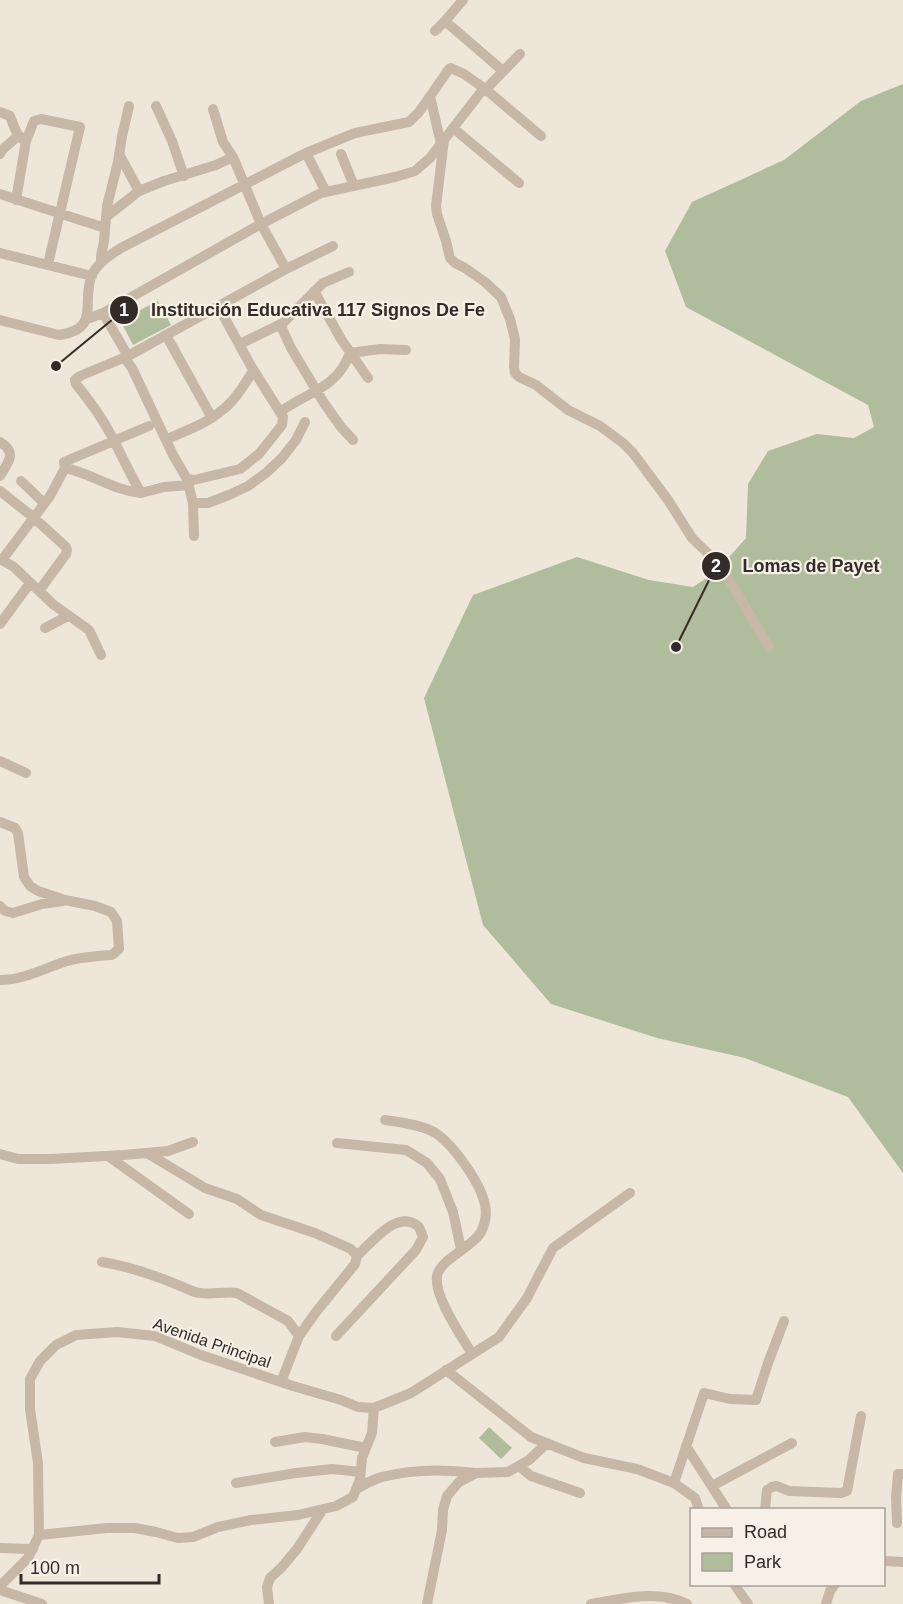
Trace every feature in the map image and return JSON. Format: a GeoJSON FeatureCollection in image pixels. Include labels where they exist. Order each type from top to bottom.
{"type":"FeatureCollection","features":[{"type":"Feature","properties":{"kind":"street"},"geometry":{"type":"LineString","coordinates":[[435,31],[463,0]]}},
{"type":"Feature","properties":{"kind":"street"},"geometry":{"type":"LineString","coordinates":[[445,21],[503,71]]}},
{"type":"Feature","properties":{"kind":"street"},"geometry":{"type":"LineString","coordinates":[[87,319],[103,313],[261,224],[326,192],[415,171],[430,158],[485,89],[520,54]]}},
{"type":"Feature","properties":{"kind":"street"},"geometry":{"type":"LineString","coordinates":[[0,320],[59,334],[75,330],[87,319],[92,276],[101,263],[121,248],[306,153],[355,133],[409,122],[451,68],[485,89],[541,136]]}},
{"type":"Feature","properties":{"kind":"street"},"geometry":{"type":"LineString","coordinates":[[430,96],[443,142],[436,206],[450,258],[485,282],[501,297],[515,339],[515,373],[536,385],[568,410],[600,426],[633,453],[668,500],[692,538],[721,566],[769,647]]}},
{"type":"Feature","properties":{"kind":"street"},"geometry":{"type":"LineString","coordinates":[[101,263],[107,206],[129,106]]}},
{"type":"Feature","properties":{"kind":"street"},"geometry":{"type":"LineString","coordinates":[[156,106],[172,141],[184,176]]}},
{"type":"Feature","properties":{"kind":"street"},"geometry":{"type":"LineString","coordinates":[[213,109],[223,142],[246,185],[261,224],[286,269]]}},
{"type":"Feature","properties":{"kind":"street"},"geometry":{"type":"LineString","coordinates":[[3,117],[22,139],[16,200]]}},
{"type":"Feature","properties":{"kind":"street"},"geometry":{"type":"LineString","coordinates":[[0,154],[2,150],[22,139],[37,119],[80,127],[48,264]]}},
{"type":"Feature","properties":{"kind":"street"},"geometry":{"type":"LineString","coordinates":[[453,128],[519,183]]}},
{"type":"Feature","properties":{"kind":"street"},"geometry":{"type":"LineString","coordinates":[[119,153],[139,192]]}},
{"type":"Feature","properties":{"kind":"street"},"geometry":{"type":"LineString","coordinates":[[306,153],[326,192]]}},
{"type":"Feature","properties":{"kind":"street"},"geometry":{"type":"LineString","coordinates":[[340,154],[354,186]]}},
{"type":"Feature","properties":{"kind":"street"},"geometry":{"type":"LineString","coordinates":[[105,222],[139,192],[233,157]]}},
{"type":"Feature","properties":{"kind":"street"},"geometry":{"type":"LineString","coordinates":[[0,194],[60,214],[105,222]]}},
{"type":"Feature","properties":{"kind":"street"},"geometry":{"type":"LineString","coordinates":[[141,493],[96,409],[75,380],[126,356],[333,246]]}},
{"type":"Feature","properties":{"kind":"street"},"geometry":{"type":"LineString","coordinates":[[0,253],[92,276]]}},
{"type":"Feature","properties":{"kind":"street"},"geometry":{"type":"LineString","coordinates":[[240,344],[283,323],[323,283],[349,272]]}},
{"type":"Feature","properties":{"kind":"street"},"geometry":{"type":"LineString","coordinates":[[314,291],[350,353],[368,378]]}},
{"type":"Feature","properties":{"kind":"street"},"geometry":{"type":"LineString","coordinates":[[65,468],[141,493],[240,469],[259,454],[282,425],[283,417],[253,371],[218,306]]}},
{"type":"Feature","properties":{"kind":"street"},"geometry":{"type":"LineString","coordinates":[[103,313],[188,482],[193,503],[194,536]]}},
{"type":"Feature","properties":{"kind":"street"},"geometry":{"type":"LineString","coordinates":[[280,324],[291,348],[332,415],[353,440]]}},
{"type":"Feature","properties":{"kind":"street"},"geometry":{"type":"LineString","coordinates":[[166,335],[212,418]]}},
{"type":"Feature","properties":{"kind":"street"},"geometry":{"type":"LineString","coordinates":[[350,353],[380,349],[406,350]]}},
{"type":"Feature","properties":{"kind":"street"},"geometry":{"type":"LineString","coordinates":[[280,412],[292,403],[318,392],[336,377],[346,364],[350,353]]}},
{"type":"Feature","properties":{"kind":"street"},"geometry":{"type":"LineString","coordinates":[[167,440],[212,418],[223,410],[253,371]]}},
{"type":"Feature","properties":{"kind":"street"},"geometry":{"type":"LineString","coordinates":[[193,503],[208,503],[229,495],[267,473],[296,440],[305,422]]}},
{"type":"Feature","properties":{"kind":"street"},"geometry":{"type":"LineString","coordinates":[[0,573],[3,560],[57,485],[66,461],[149,426]]}},
{"type":"Feature","properties":{"kind":"street"},"geometry":{"type":"LineString","coordinates":[[0,442],[10,451],[10,458],[0,476]]}},
{"type":"Feature","properties":{"kind":"street"},"geometry":{"type":"LineString","coordinates":[[21,481],[44,503]]}},
{"type":"Feature","properties":{"kind":"street"},"geometry":{"type":"LineString","coordinates":[[0,491],[33,517],[67,550],[39,591]]}},
{"type":"Feature","properties":{"kind":"street"},"geometry":{"type":"LineString","coordinates":[[3,560],[14,567],[68,616],[89,630],[101,655]]}},
{"type":"Feature","properties":{"kind":"street"},"geometry":{"type":"LineString","coordinates":[[0,624],[30,582]]}},
{"type":"Feature","properties":{"kind":"street"},"geometry":{"type":"LineString","coordinates":[[45,628],[68,616]]}},
{"type":"Feature","properties":{"kind":"street"},"geometry":{"type":"LineString","coordinates":[[0,761],[26,773]]}},
{"type":"Feature","properties":{"kind":"street"},"geometry":{"type":"LineString","coordinates":[[0,822],[15,828],[18,833],[24,877],[30,886],[38,891],[111,912],[117,921],[119,949],[112,955],[66,961],[20,978],[0,980]]}},
{"type":"Feature","properties":{"kind":"street"},"geometry":{"type":"LineString","coordinates":[[0,906],[5,911],[13,913],[42,904],[69,900]]}},
{"type":"Feature","properties":{"kind":"street"},"geometry":{"type":"LineString","coordinates":[[385,1120],[436,1133],[455,1152],[472,1176],[485,1203],[486,1217],[477,1238],[439,1268],[437,1284],[452,1321],[472,1354]]}},
{"type":"Feature","properties":{"kind":"street"},"geometry":{"type":"LineString","coordinates":[[0,1154],[18,1159],[51,1159],[168,1151],[193,1142]]}},
{"type":"Feature","properties":{"kind":"street"},"geometry":{"type":"LineString","coordinates":[[337,1143],[406,1150],[427,1163],[440,1179],[449,1201],[461,1249]]}},
{"type":"Feature","properties":{"kind":"street"},"geometry":{"type":"LineString","coordinates":[[147,1153],[205,1188],[237,1199],[261,1215],[315,1233],[351,1249],[357,1256]]}},
{"type":"Feature","properties":{"kind":"street"},"geometry":{"type":"LineString","coordinates":[[108,1155],[189,1214]]}},
{"type":"Feature","properties":{"kind":"street"},"geometry":{"type":"LineString","coordinates":[[39,1535],[107,1528],[135,1528],[178,1538],[193,1537],[218,1527],[251,1520],[298,1515],[336,1506],[353,1497],[361,1472],[362,1458],[372,1433],[374,1408],[411,1393],[499,1337],[527,1298],[553,1248],[630,1193]]}},
{"type":"Feature","properties":{"kind":"street"},"geometry":{"type":"LineString","coordinates":[[281,1382],[299,1336],[355,1264],[357,1256],[377,1236],[400,1221],[410,1221],[419,1227],[423,1237],[416,1250],[336,1336]]}},
{"type":"Feature","properties":{"kind":"street"},"geometry":{"type":"LineString","coordinates":[[102,1262],[149,1274],[197,1292],[237,1293],[288,1321],[299,1336]]}},
{"type":"Feature","properties":{"kind":"street"},"geometry":{"type":"LineString","coordinates":[[674,1483],[704,1393],[744,1401],[756,1400],[784,1321]]}},
{"type":"Feature","properties":{"kind":"street","name":"Avenida Principal"},"geometry":{"type":"LineString","coordinates":[[0,1588],[28,1558],[39,1535],[38,1463],[30,1409],[30,1379],[40,1361],[56,1345],[76,1335],[117,1332],[155,1336],[201,1355],[281,1382],[358,1407],[374,1408]]}},
{"type":"Feature","properties":{"kind":"street"},"geometry":{"type":"LineString","coordinates":[[446,1370],[531,1437],[584,1458],[637,1470],[674,1483],[695,1498],[699,1508]]}},
{"type":"Feature","properties":{"kind":"street"},"geometry":{"type":"LineString","coordinates":[[765,1508],[767,1490],[772,1486],[789,1491],[841,1493],[846,1491],[849,1486],[861,1416]]}},
{"type":"Feature","properties":{"kind":"street"},"geometry":{"type":"LineString","coordinates":[[275,1442],[305,1437],[366,1448]]}},
{"type":"Feature","properties":{"kind":"street"},"geometry":{"type":"LineString","coordinates":[[356,1489],[380,1477],[427,1470],[508,1472],[529,1460],[547,1443]]}},
{"type":"Feature","properties":{"kind":"street"},"geometry":{"type":"LineString","coordinates":[[712,1486],[792,1443]]}},
{"type":"Feature","properties":{"kind":"street"},"geometry":{"type":"LineString","coordinates":[[686,1446],[726,1508]]}},
{"type":"Feature","properties":{"kind":"street"},"geometry":{"type":"LineString","coordinates":[[519,1466],[531,1476],[580,1493]]}},
{"type":"Feature","properties":{"kind":"street"},"geometry":{"type":"LineString","coordinates":[[236,1483],[332,1469],[361,1472]]}},
{"type":"Feature","properties":{"kind":"street"},"geometry":{"type":"LineString","coordinates":[[427,1604],[447,1496],[459,1482],[476,1473]]}},
{"type":"Feature","properties":{"kind":"street"},"geometry":{"type":"LineString","coordinates":[[897,1523],[898,1474],[903,1474]]}},
{"type":"Feature","properties":{"kind":"street"},"geometry":{"type":"LineString","coordinates":[[269,1604],[267,1587],[270,1578],[297,1549],[323,1509]]}},
{"type":"Feature","properties":{"kind":"street"},"geometry":{"type":"LineString","coordinates":[[0,1548],[33,1548]]}},
{"type":"Feature","properties":{"kind":"street"},"geometry":{"type":"LineString","coordinates":[[885,1561],[903,1562]]}},
{"type":"Feature","properties":{"kind":"street"},"geometry":{"type":"LineString","coordinates":[[735,1586],[748,1604]]}},
{"type":"Feature","properties":{"kind":"street"},"geometry":{"type":"LineString","coordinates":[[826,1604],[834,1586]]}},
{"type":"Feature","properties":{"kind":"street"},"geometry":{"type":"LineString","coordinates":[[0,1588],[42,1604]]}},
{"type":"Feature","properties":{"kind":"street"},"geometry":{"type":"LineString","coordinates":[[591,1604],[638,1596],[677,1599],[687,1604]]}},
{"type":"Feature","properties":{"kind":"green space"},"geometry":{"type":"Polygon","coordinates":[[[903,84],[903,1173],[848,1097],[745,1058],[657,1038],[551,1004],[483,925],[424,698],[473,595],[577,557],[649,580],[693,587],[716,572],[746,538],[748,484],[768,451],[817,434],[854,438],[874,427],[868,405],[686,307],[665,251],[692,202],[784,160],[861,101],[903,84]]]}},
{"type":"Feature","properties":{"kind":"green space"},"geometry":{"type":"Polygon","coordinates":[[[158,301],[171,325],[133,345],[120,320],[158,301]]]}},
{"type":"Feature","properties":{"kind":"green space"},"geometry":{"type":"Polygon","coordinates":[[[489,1427],[512,1448],[501,1459],[479,1438],[489,1427]]]}},
{"type":"Feature","properties":{"kind":"place","name":"Institución Educativa 117 Signos De Fe"},"geometry":{"type":"Point","coordinates":[56,366]}},
{"type":"Feature","properties":{"kind":"place","name":"Lomas de Payet"},"geometry":{"type":"Point","coordinates":[676,647]}}]}
